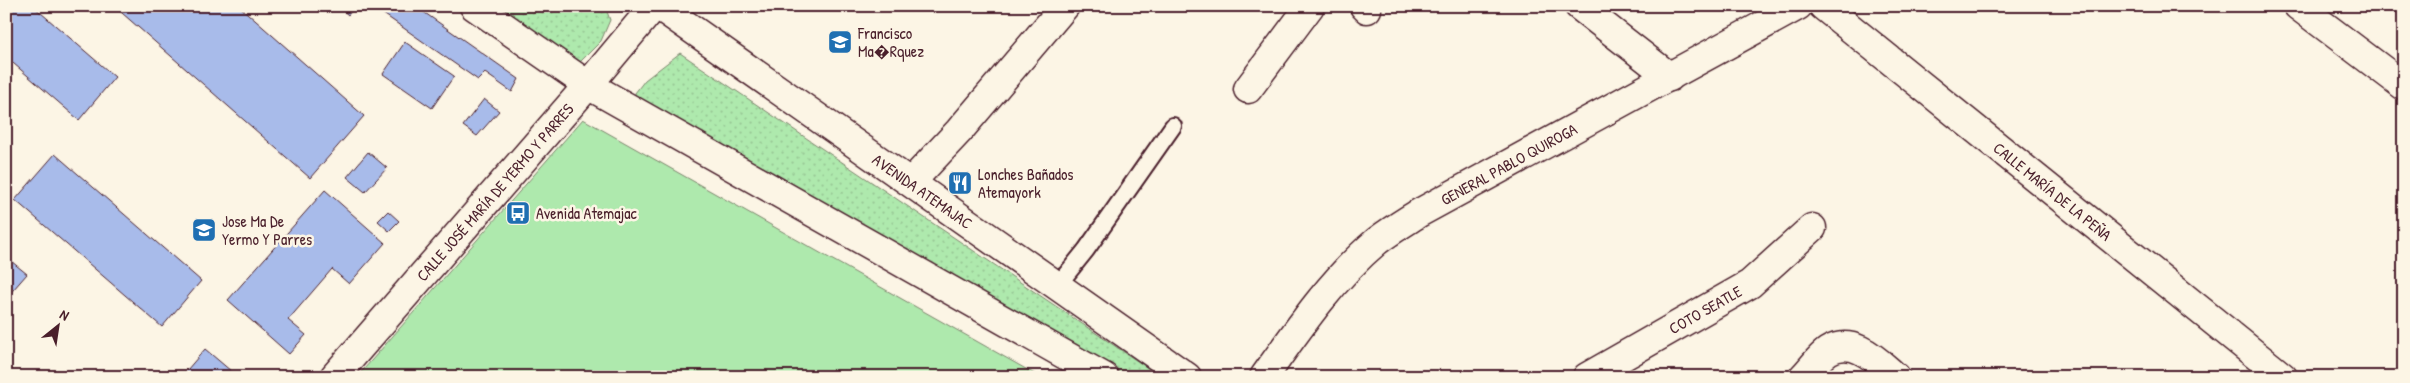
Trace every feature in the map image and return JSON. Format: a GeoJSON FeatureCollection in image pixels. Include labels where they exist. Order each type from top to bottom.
{"type":"FeatureCollection","features":[{"type":"Feature","properties":{"kind":"street"},"geometry":{"type":"LineString","coordinates":[[474,6],[588,85],[1104,377]]}},
{"type":"Feature","properties":{"kind":"street","name":"CALLE JOSÉ MARÍA DE YERMO Y PARRES"},"geometry":{"type":"LineString","coordinates":[[334,377],[588,85],[654,6]]}},
{"type":"Feature","properties":{"kind":"street","name":"AVENIDA ATEMAJAC"},"geometry":{"type":"LineString","coordinates":[[659,6],[1187,377]]}},
{"type":"Feature","properties":{"kind":"street"},"geometry":{"type":"LineString","coordinates":[[911,182],[959,130],[1065,6]]}},
{"type":"Feature","properties":{"kind":"street"},"geometry":{"type":"LineString","coordinates":[[1248,89],[1310,6]]}},
{"type":"Feature","properties":{"kind":"street"},"geometry":{"type":"LineString","coordinates":[[1578,6],[1670,76]]}},
{"type":"Feature","properties":{"kind":"street","name":"GENERAL PABLO QUIROGA"},"geometry":{"type":"LineString","coordinates":[[1264,377],[1329,290],[1352,264],[1379,240],[1419,213],[1798,6]]}},
{"type":"Feature","properties":{"kind":"street","name":"CALLE MARÍA DE LA PEÑA"},"geometry":{"type":"LineString","coordinates":[[1822,6],[2283,377]]}},
{"type":"Feature","properties":{"kind":"street"},"geometry":{"type":"LineString","coordinates":[[2298,6],[2404,86]]}},
{"type":"Feature","properties":{"kind":"street","name":"COTO SEATLE"},"geometry":{"type":"LineString","coordinates":[[1587,377],[1750,284],[1812,228]]}},
{"type":"Feature","properties":{"kind":"street"},"geometry":{"type":"LineString","coordinates":[[1804,377],[1828,351],[1848,346],[1862,350],[1896,377]]}},
{"type":"Feature","properties":{"kind":"lane"},"geometry":{"type":"LineString","coordinates":[[1057,286],[1086,250],[1173,126]]}},
{"type":"Feature","properties":{"kind":"green space"},"geometry":{"type":"Polygon","coordinates":[[[487,6],[605,6],[610,20],[601,41],[576,66],[487,6]]]}},
{"type":"Feature","properties":{"kind":"green space"},"geometry":{"type":"Polygon","coordinates":[[[680,53],[1161,377],[1108,377],[635,108],[635,93],[645,80],[680,53]]]}},
{"type":"Feature","properties":{"kind":"green space"},"geometry":{"type":"Polygon","coordinates":[[[583,119],[1040,377],[357,377],[583,119]]]}},
{"type":"Feature","properties":{"kind":"building"},"geometry":{"type":"Polygon","coordinates":[[[6,6],[33,6],[115,77],[79,120],[6,57],[6,6]]]}},
{"type":"Feature","properties":{"kind":"building"},"geometry":{"type":"Polygon","coordinates":[[[114,6],[239,6],[364,116],[310,178],[114,6]]]}},
{"type":"Feature","properties":{"kind":"building"},"geometry":{"type":"Polygon","coordinates":[[[338,6],[356,6],[348,15],[338,6]]]}},
{"type":"Feature","properties":{"kind":"building"},"geometry":{"type":"Polygon","coordinates":[[[372,6],[415,6],[519,79],[512,92],[485,73],[478,80],[372,6]]]}},
{"type":"Feature","properties":{"kind":"building"},"geometry":{"type":"Polygon","coordinates":[[[405,42],[454,76],[432,108],[383,74],[405,42]]]}},
{"type":"Feature","properties":{"kind":"building"},"geometry":{"type":"Polygon","coordinates":[[[484,99],[499,111],[477,136],[463,126],[484,99]]]}},
{"type":"Feature","properties":{"kind":"building"},"geometry":{"type":"Polygon","coordinates":[[[368,152],[387,168],[365,192],[347,177],[368,152]]]}},
{"type":"Feature","properties":{"kind":"building"},"geometry":{"type":"Polygon","coordinates":[[[55,154],[201,281],[162,327],[15,200],[55,154]]]}},
{"type":"Feature","properties":{"kind":"building"},"geometry":{"type":"Polygon","coordinates":[[[325,190],[385,243],[349,284],[332,269],[288,320],[306,335],[289,354],[228,300],[325,190]]]}},
{"type":"Feature","properties":{"kind":"building"},"geometry":{"type":"Polygon","coordinates":[[[388,211],[399,221],[389,231],[378,221],[388,211]]]}},
{"type":"Feature","properties":{"kind":"building"},"geometry":{"type":"Polygon","coordinates":[[[6,257],[27,274],[6,298],[6,257]]]}},
{"type":"Feature","properties":{"kind":"building"},"geometry":{"type":"Polygon","coordinates":[[[205,349],[238,377],[181,377],[205,349]]]}},
{"type":"Feature","properties":{"kind":"place","name":"Francisco Ma�Rquez"},"geometry":{"type":"Point","coordinates":[840,42]}},
{"type":"Feature","properties":{"kind":"place","name":"Lonches Bañados Atemayork"},"geometry":{"type":"Point","coordinates":[960,183]}},
{"type":"Feature","properties":{"kind":"place","name":"Avenida Atemajac"},"geometry":{"type":"Point","coordinates":[518,213]}},
{"type":"Feature","properties":{"kind":"place","name":"Jose Ma De Yermo Y Parres"},"geometry":{"type":"Point","coordinates":[204,230]}}]}
